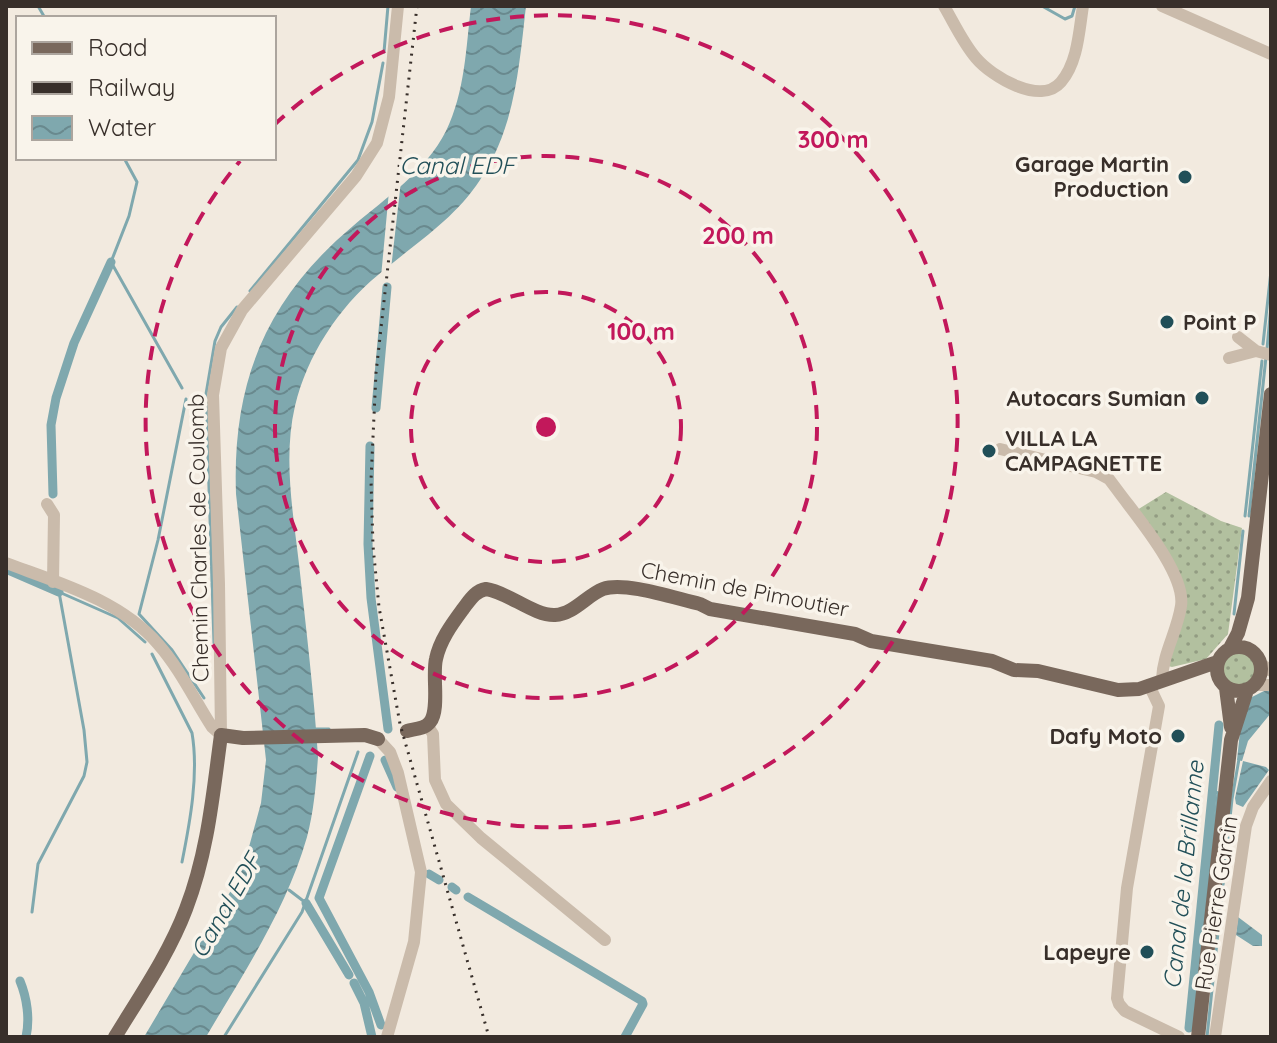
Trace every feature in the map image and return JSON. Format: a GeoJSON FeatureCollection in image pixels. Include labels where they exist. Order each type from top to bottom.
{"type":"FeatureCollection","features":[{"type":"Feature","properties":{"kind":"main road"},"geometry":{"type":"LineString","coordinates":[[1198,1037],[1231,740],[1250,687],[1261,673],[1262,662],[1249,636],[1248,598],[1271,394]]}},
{"type":"Feature","properties":{"kind":"main road","name":"Chemin de Pimoutier"},"geometry":{"type":"LineString","coordinates":[[427,725],[434,712],[438,651],[476,592],[486,589],[540,612],[555,615],[570,610],[606,588],[625,587],[710,609],[998,662],[1014,670],[1038,671],[1104,688],[1133,690],[1217,662]]}},
{"type":"Feature","properties":{"kind":"main road"},"geometry":{"type":"LineString","coordinates":[[1231,740],[1223,685],[1216,670],[1217,662],[1238,633],[1248,598]]}},
{"type":"Feature","properties":{"kind":"main road"},"geometry":{"type":"LineString","coordinates":[[1230,648],[1244,647],[1262,662]]}},
{"type":"Feature","properties":{"kind":"main road","name":"Chemin de Pimoutier"},"geometry":{"type":"LineString","coordinates":[[1163,680],[1223,685]]}},
{"type":"Feature","properties":{"kind":"main road"},"geometry":{"type":"LineString","coordinates":[[1223,685],[1235,691],[1250,687]]}},
{"type":"Feature","properties":{"kind":"main road"},"geometry":{"type":"LineString","coordinates":[[115,1037],[164,955],[186,909],[206,842],[221,735],[243,738],[371,736],[378,744],[402,732],[427,725]]}},
{"type":"Feature","properties":{"kind":"street","name":"Chemin Charles de Coulomb"},"geometry":{"type":"LineString","coordinates":[[221,735],[212,408],[214,378],[221,348],[242,310],[356,176],[377,143],[388,105],[398,6]]}},
{"type":"Feature","properties":{"kind":"street"},"geometry":{"type":"LineString","coordinates":[[944,6],[981,63],[1017,86],[1041,93],[1055,89],[1067,74],[1077,45],[1083,6]]}},
{"type":"Feature","properties":{"kind":"street"},"geometry":{"type":"LineString","coordinates":[[1162,6],[1271,54]]}},
{"type":"Feature","properties":{"kind":"street"},"geometry":{"type":"LineString","coordinates":[[1238,337],[1256,351],[1271,355]]}},
{"type":"Feature","properties":{"kind":"street"},"geometry":{"type":"LineString","coordinates":[[1229,358],[1256,351]]}},
{"type":"Feature","properties":{"kind":"street"},"geometry":{"type":"LineString","coordinates":[[1000,449],[1076,465],[1109,479],[1169,565],[1180,589],[1181,606],[1163,659],[1159,706],[1127,888],[1117,1001],[1125,1011],[1179,1037]]}},
{"type":"Feature","properties":{"kind":"street"},"geometry":{"type":"LineString","coordinates":[[47,504],[55,519],[53,582]]}},
{"type":"Feature","properties":{"kind":"street"},"geometry":{"type":"LineString","coordinates":[[6,563],[118,610],[146,631],[168,656],[212,727],[221,735]]}},
{"type":"Feature","properties":{"kind":"street"},"geometry":{"type":"LineString","coordinates":[[1250,687],[1271,685]]}},
{"type":"Feature","properties":{"kind":"street"},"geometry":{"type":"LineString","coordinates":[[201,709],[212,708],[222,695]]}},
{"type":"Feature","properties":{"kind":"street"},"geometry":{"type":"LineString","coordinates":[[427,725],[433,734],[435,780],[450,809],[605,940]]}},
{"type":"Feature","properties":{"kind":"street"},"geometry":{"type":"LineString","coordinates":[[378,744],[390,752],[407,805],[421,872],[412,952],[387,1037]]}},
{"type":"Feature","properties":{"kind":"street","name":"Rue Pierre Garcin"},"geometry":{"type":"LineString","coordinates":[[1215,1037],[1246,826],[1253,807],[1271,781]]}},
{"type":"Feature","properties":{"kind":"green space"},"geometry":{"type":"Polygon","coordinates":[[[1166,492],[1221,521],[1242,528],[1228,634],[1206,659],[1172,667],[1168,666],[1186,604],[1137,510],[1166,492]]]}},
{"type":"Feature","properties":{"kind":"green space"},"geometry":{"type":"Polygon","coordinates":[[[1239,653],[1250,658],[1255,669],[1250,680],[1239,685],[1228,680],[1223,669],[1228,658],[1239,653]]]}},
{"type":"Feature","properties":{"kind":"water","name":"Canal EDF"},"geometry":{"type":"Polygon","coordinates":[[[471,6],[526,6],[514,96],[492,160],[458,208],[363,288],[337,318],[307,369],[291,426],[290,485],[318,757],[307,837],[276,915],[206,1037],[144,1037],[233,887],[246,858],[261,803],[266,760],[236,494],[236,453],[248,379],[260,345],[297,283],[323,254],[416,171],[446,131],[464,70],[471,6]]]}},
{"type":"Feature","properties":{"kind":"water"},"geometry":{"type":"Polygon","coordinates":[[[1271,690],[1271,713],[1248,741],[1242,761],[1237,760],[1241,722],[1250,698],[1271,690]]]}},
{"type":"Feature","properties":{"kind":"water"},"geometry":{"type":"Polygon","coordinates":[[[1243,761],[1269,770],[1243,807],[1236,804],[1235,798],[1243,761]]]}},
{"type":"Feature","properties":{"kind":"water"},"geometry":{"type":"Polygon","coordinates":[[[1238,917],[1262,935],[1262,946],[1253,946],[1236,935],[1238,917]]]}},
{"type":"Feature","properties":{"kind":"pier"},"geometry":{"type":"Polygon","coordinates":[[[401,181],[391,269],[381,277],[389,191],[401,181]]]}},
{"type":"Feature","properties":{"kind":"waterway"},"geometry":{"type":"LineString","coordinates":[[38,6],[44,16]]}},
{"type":"Feature","properties":{"kind":"waterway"},"geometry":{"type":"LineString","coordinates":[[384,52],[388,6]]}},
{"type":"Feature","properties":{"kind":"waterway"},"geometry":{"type":"LineString","coordinates":[[1042,6],[1065,19],[1072,16],[1075,6]]}},
{"type":"Feature","properties":{"kind":"waterway"},"geometry":{"type":"LineString","coordinates":[[250,291],[358,160],[372,122],[383,63]]}},
{"type":"Feature","properties":{"kind":"waterway"},"geometry":{"type":"LineString","coordinates":[[125,160],[137,182],[129,216],[111,262],[182,388]]}},
{"type":"Feature","properties":{"kind":"waterway"},"geometry":{"type":"LineString","coordinates":[[53,494],[51,425],[56,398],[74,343],[111,262]]}},
{"type":"Feature","properties":{"kind":"waterway"},"geometry":{"type":"LineString","coordinates":[[1263,344],[1271,271]]}},
{"type":"Feature","properties":{"kind":"waterway"},"geometry":{"type":"LineString","coordinates":[[376,408],[387,287]]}},
{"type":"Feature","properties":{"kind":"waterway"},"geometry":{"type":"LineString","coordinates":[[1267,349],[1271,306]]}},
{"type":"Feature","properties":{"kind":"waterway"},"geometry":{"type":"LineString","coordinates":[[214,643],[206,394],[215,341],[221,327],[237,307]]}},
{"type":"Feature","properties":{"kind":"waterway"},"geometry":{"type":"LineString","coordinates":[[1249,516],[1266,357]]}},
{"type":"Feature","properties":{"kind":"waterway"},"geometry":{"type":"LineString","coordinates":[[1245,516],[1262,361]]}},
{"type":"Feature","properties":{"kind":"waterway"},"geometry":{"type":"LineString","coordinates":[[186,399],[158,540],[139,614],[172,650],[204,698]]}},
{"type":"Feature","properties":{"kind":"waterway"},"geometry":{"type":"LineString","coordinates":[[370,446],[368,544],[371,598],[388,729]]}},
{"type":"Feature","properties":{"kind":"waterway"},"geometry":{"type":"LineString","coordinates":[[1234,614],[1243,531]]}},
{"type":"Feature","properties":{"kind":"waterway"},"geometry":{"type":"LineString","coordinates":[[6,569],[59,592]]}},
{"type":"Feature","properties":{"kind":"waterway"},"geometry":{"type":"LineString","coordinates":[[59,592],[118,618],[145,642]]}},
{"type":"Feature","properties":{"kind":"waterway"},"geometry":{"type":"LineString","coordinates":[[32,912],[38,864],[84,776],[87,762],[59,592]]}},
{"type":"Feature","properties":{"kind":"waterway"},"geometry":{"type":"LineString","coordinates":[[152,654],[192,733],[194,781],[182,862]]}},
{"type":"Feature","properties":{"kind":"waterway","name":"Canal de la Brillanne"},"geometry":{"type":"LineString","coordinates":[[1189,1028],[1219,725]]}},
{"type":"Feature","properties":{"kind":"waterway"},"geometry":{"type":"LineString","coordinates":[[313,729],[329,729]]}},
{"type":"Feature","properties":{"kind":"waterway"},"geometry":{"type":"LineString","coordinates":[[224,1037],[302,912],[358,752]]}},
{"type":"Feature","properties":{"kind":"waterway"},"geometry":{"type":"LineString","coordinates":[[370,756],[319,898],[369,992],[381,1025]]}},
{"type":"Feature","properties":{"kind":"waterway"},"geometry":{"type":"LineString","coordinates":[[1207,1037],[1239,759]]}},
{"type":"Feature","properties":{"kind":"waterway"},"geometry":{"type":"LineString","coordinates":[[385,760],[397,787]]}},
{"type":"Feature","properties":{"kind":"waterway"},"geometry":{"type":"LineString","coordinates":[[1192,1026],[1218,793],[1213,791]]}},
{"type":"Feature","properties":{"kind":"waterway"},"geometry":{"type":"LineString","coordinates":[[429,874],[439,880]]}},
{"type":"Feature","properties":{"kind":"waterway"},"geometry":{"type":"LineString","coordinates":[[452,887],[456,890]]}},
{"type":"Feature","properties":{"kind":"waterway"},"geometry":{"type":"LineString","coordinates":[[289,890],[306,903]]}},
{"type":"Feature","properties":{"kind":"waterway"},"geometry":{"type":"LineString","coordinates":[[468,897],[642,1001],[625,1037]]}},
{"type":"Feature","properties":{"kind":"waterway"},"geometry":{"type":"LineString","coordinates":[[306,903],[349,975]]}},
{"type":"Feature","properties":{"kind":"waterway"},"geometry":{"type":"LineString","coordinates":[[20,981],[27,1009],[26,1037]]}},
{"type":"Feature","properties":{"kind":"waterway"},"geometry":{"type":"LineString","coordinates":[[354,983],[364,1003],[372,1037]]}},
{"type":"Feature","properties":{"kind":"railway"},"geometry":{"type":"LineString","coordinates":[[417,6],[376,373],[371,480],[373,546],[379,607],[400,724],[489,1037]]}},
{"type":"Feature","properties":{"kind":"place","name":"Garage Martin Production"},"geometry":{"type":"Point","coordinates":[1185,177]}},
{"type":"Feature","properties":{"kind":"place","name":"Point P"},"geometry":{"type":"Point","coordinates":[1167,322]}},
{"type":"Feature","properties":{"kind":"place","name":"Autocars Sumian"},"geometry":{"type":"Point","coordinates":[1202,398]}},
{"type":"Feature","properties":{"kind":"place","name":"VILLA LA CAMPAGNETTE"},"geometry":{"type":"Point","coordinates":[989,451]}},
{"type":"Feature","properties":{"kind":"place","name":"Dafy Moto"},"geometry":{"type":"Point","coordinates":[1178,736]}},
{"type":"Feature","properties":{"kind":"place","name":"Lapeyre"},"geometry":{"type":"Point","coordinates":[1147,952]}}]}
